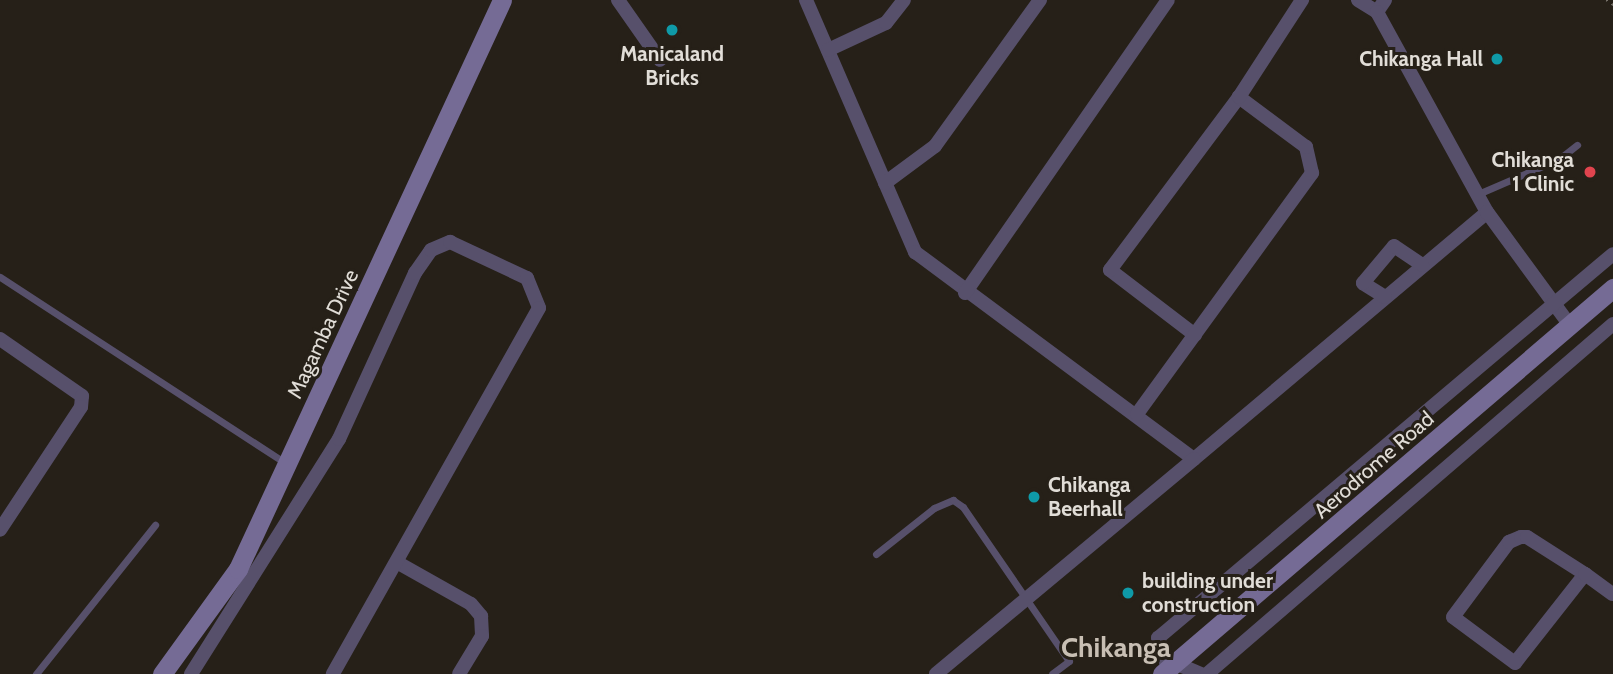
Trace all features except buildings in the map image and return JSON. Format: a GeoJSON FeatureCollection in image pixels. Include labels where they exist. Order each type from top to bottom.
{"type":"FeatureCollection","features":[{"type":"Feature","properties":{"kind":"street","name":"Magamba Drive"},"geometry":{"type":"LineString","coordinates":[[162,674],[238,569],[289,465],[502,0]]}},
{"type":"Feature","properties":{"kind":"street"},"geometry":{"type":"LineString","coordinates":[[618,0],[660,60]]}},
{"type":"Feature","properties":{"kind":"street"},"geometry":{"type":"LineString","coordinates":[[806,0],[915,253],[965,293],[1137,414],[1194,459]]}},
{"type":"Feature","properties":{"kind":"street"},"geometry":{"type":"LineString","coordinates":[[828,50],[886,23],[904,0]]}},
{"type":"Feature","properties":{"kind":"street"},"geometry":{"type":"LineString","coordinates":[[885,183],[935,146],[1040,0]]}},
{"type":"Feature","properties":{"kind":"street"},"geometry":{"type":"LineString","coordinates":[[965,293],[1168,0]]}},
{"type":"Feature","properties":{"kind":"street"},"geometry":{"type":"LineString","coordinates":[[1195,335],[1110,270],[1239,97],[1302,0]]}},
{"type":"Feature","properties":{"kind":"street"},"geometry":{"type":"LineString","coordinates":[[1358,0],[1381,6],[1487,212],[1551,304],[1569,324]]}},
{"type":"Feature","properties":{"kind":"street"},"geometry":{"type":"LineString","coordinates":[[1137,414],[1312,173],[1306,148],[1239,97]]}},
{"type":"Feature","properties":{"kind":"street"},"geometry":{"type":"LineString","coordinates":[[936,674],[1487,212]]}},
{"type":"Feature","properties":{"kind":"street"},"geometry":{"type":"LineString","coordinates":[[191,674],[339,439],[415,273],[430,250],[450,242],[527,278],[540,308],[400,564],[334,674]]}},
{"type":"Feature","properties":{"kind":"street"},"geometry":{"type":"LineString","coordinates":[[1384,297],[1363,284],[1394,246],[1422,265]]}},
{"type":"Feature","properties":{"kind":"street"},"geometry":{"type":"LineString","coordinates":[[1201,674],[1168,668],[1158,638],[1613,254]]}},
{"type":"Feature","properties":{"kind":"street","name":"Aerodrome Road"},"geometry":{"type":"LineString","coordinates":[[1168,668],[1613,288]]}},
{"type":"Feature","properties":{"kind":"street"},"geometry":{"type":"LineString","coordinates":[[1207,674],[1613,324]]}},
{"type":"Feature","properties":{"kind":"street"},"geometry":{"type":"LineString","coordinates":[[0,339],[82,396],[81,407],[0,530]]}},
{"type":"Feature","properties":{"kind":"street"},"geometry":{"type":"LineString","coordinates":[[1585,574],[1515,663],[1453,617],[1514,538],[1527,537],[1585,574],[1613,594]]}},
{"type":"Feature","properties":{"kind":"street"},"geometry":{"type":"LineString","coordinates":[[400,564],[471,604],[481,617],[482,636],[459,674]]}},
{"type":"Feature","properties":{"kind":"lane"},"geometry":{"type":"LineString","coordinates":[[1477,194],[1559,159],[1577,145]]}},
{"type":"Feature","properties":{"kind":"lane"},"geometry":{"type":"LineString","coordinates":[[0,277],[289,465]]}},
{"type":"Feature","properties":{"kind":"lane"},"geometry":{"type":"LineString","coordinates":[[876,554],[953,500],[1069,661],[1052,674]]}},
{"type":"Feature","properties":{"kind":"lane"},"geometry":{"type":"LineString","coordinates":[[36,674],[155,525]]}},
{"type":"Feature","properties":{"kind":"path"},"geometry":{"type":"LineString","coordinates":[[1606,0],[1613,5]]}},
{"type":"Feature","properties":{"kind":"place","name":"Manicaland Bricks"},"geometry":{"type":"Point","coordinates":[672,30]}},
{"type":"Feature","properties":{"kind":"place","name":"Chikanga Hall"},"geometry":{"type":"Point","coordinates":[1497,59]}},
{"type":"Feature","properties":{"kind":"place","name":"Chikanga 1 Clinic"},"geometry":{"type":"Point","coordinates":[1590,172]}},
{"type":"Feature","properties":{"kind":"place","name":"Chikanga Beerhall"},"geometry":{"type":"Point","coordinates":[1034,497]}},
{"type":"Feature","properties":{"kind":"place","name":"building under construction"},"geometry":{"type":"Point","coordinates":[1128,593]}},
{"type":"Feature","properties":{"kind":"district","name":"Chikanga"},"geometry":{"type":"Point","coordinates":[1116,647]}}]}
